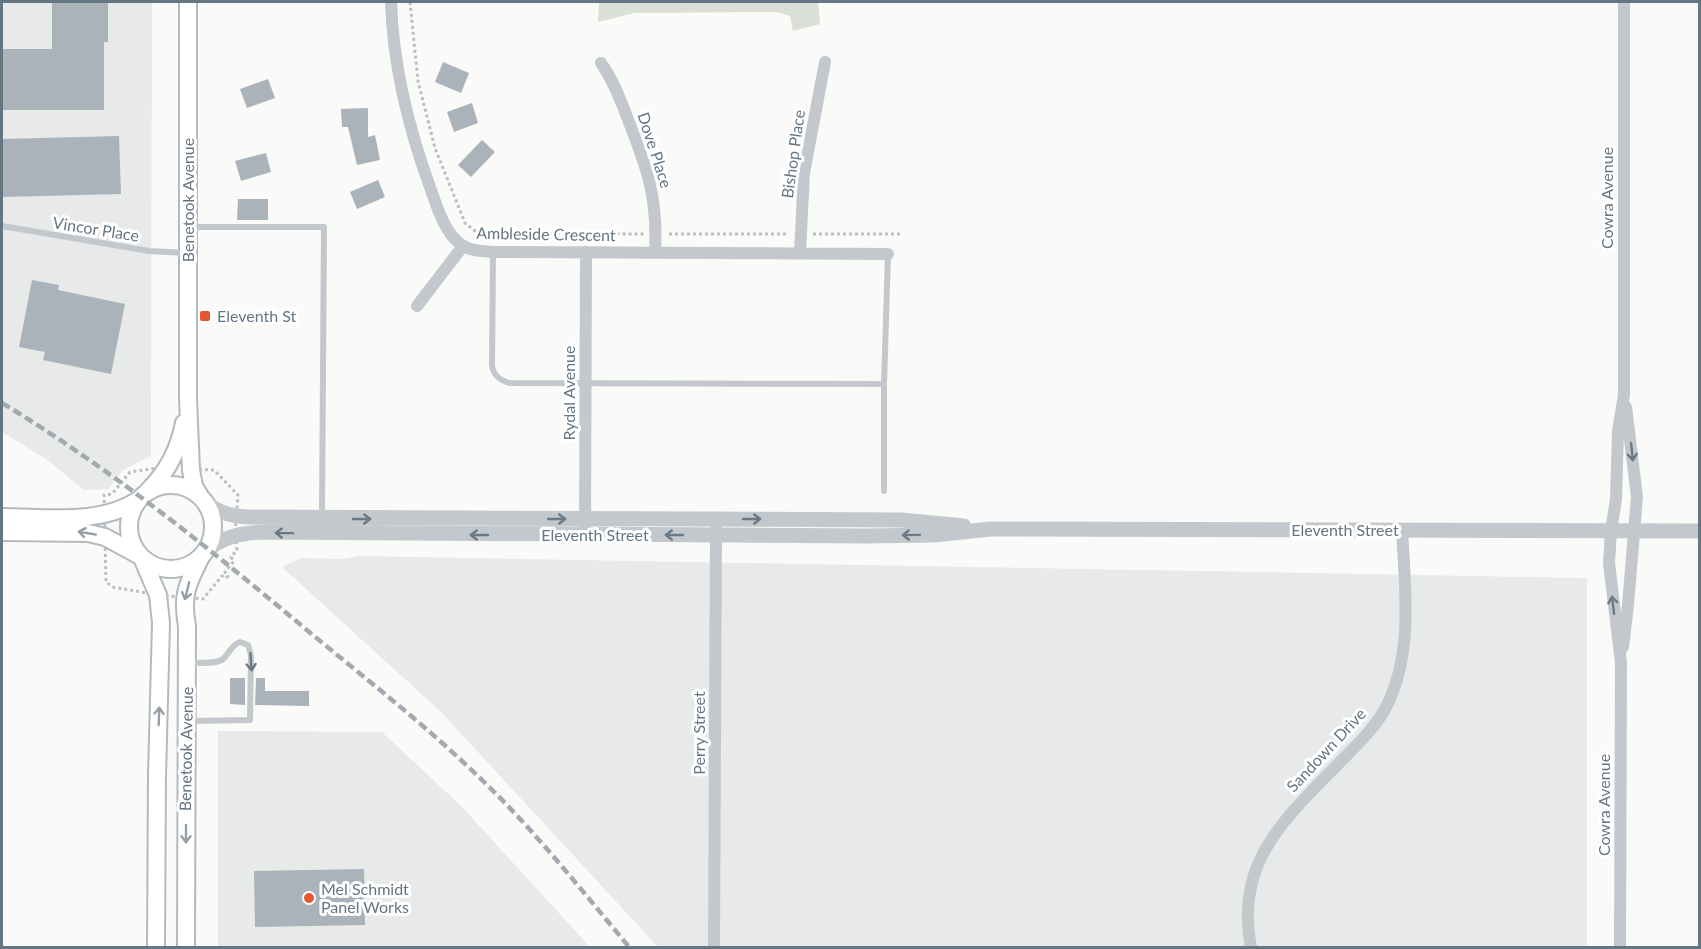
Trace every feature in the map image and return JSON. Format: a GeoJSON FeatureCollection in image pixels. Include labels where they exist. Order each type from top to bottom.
{"type":"FeatureCollection","features":[{"type":"Feature","properties":{"kind":"main road","name":"Benetook Avenue"},"geometry":{"type":"LineString","coordinates":[[188,2],[188,399],[191,470],[194,486],[202,498]]}},
{"type":"Feature","properties":{"kind":"main road","name":"Benetook Avenue"},"geometry":{"type":"LineString","coordinates":[[143,496],[166,469],[180,440],[188,399]]}},
{"type":"Feature","properties":{"kind":"main road"},"geometry":{"type":"LineString","coordinates":[[2,517],[68,517],[105,514],[124,508],[157,488],[170,485],[189,489],[202,498],[211,516],[213,527],[211,538],[203,554],[189,565],[173,569],[156,567],[105,537],[74,531],[2,532]]}},
{"type":"Feature","properties":{"kind":"main road"},"geometry":{"type":"LineString","coordinates":[[141,557],[130,538],[129,524],[133,510],[143,496]]}},
{"type":"Feature","properties":{"kind":"main road","name":"Benetook Avenue"},"geometry":{"type":"LineString","coordinates":[[186,948],[188,663],[185,597],[189,580],[203,554]]}},
{"type":"Feature","properties":{"kind":"main road","name":"Benetook Avenue"},"geometry":{"type":"LineString","coordinates":[[141,557],[158,595],[161,610],[156,948]]}},
{"type":"Feature","properties":{"kind":"main road"},"geometry":{"type":"LineString","coordinates":[[157,774],[186,774]]}},
{"type":"Feature","properties":{"kind":"street","name":"Ambleside Crescent"},"geometry":{"type":"LineString","coordinates":[[391,2],[396,53],[413,139],[436,205],[447,228],[463,246],[471,250],[493,252],[888,254]]}},
{"type":"Feature","properties":{"kind":"street","name":"Cowra Avenue"},"geometry":{"type":"LineString","coordinates":[[1620,948],[1621,663],[1637,497],[1624,394],[1624,2]]}},
{"type":"Feature","properties":{"kind":"street","name":"Bishop Place"},"geometry":{"type":"LineString","coordinates":[[800,252],[806,165],[825,62]]}},
{"type":"Feature","properties":{"kind":"street","name":"Dove Place"},"geometry":{"type":"LineString","coordinates":[[601,63],[615,87],[647,168],[656,210],[655,252]]}},
{"type":"Feature","properties":{"kind":"street"},"geometry":{"type":"LineString","coordinates":[[417,306],[463,246]]}},
{"type":"Feature","properties":{"kind":"street","name":"Rydal Avenue"},"geometry":{"type":"LineString","coordinates":[[585,535],[586,252]]}},
{"type":"Feature","properties":{"kind":"street","name":"Cowra Avenue"},"geometry":{"type":"LineString","coordinates":[[1621,663],[1609,563],[1616,499],[1618,432],[1624,394]]}},
{"type":"Feature","properties":{"kind":"street","name":"Eleventh Street"},"geometry":{"type":"LineString","coordinates":[[202,498],[215,510],[236,516],[321,526],[585,535],[716,536],[934,535],[991,529]]}},
{"type":"Feature","properties":{"kind":"street","name":"Eleventh Street"},"geometry":{"type":"LineString","coordinates":[[203,554],[218,542],[235,534],[321,526],[585,519],[901,520],[991,529],[1700,531]]}},
{"type":"Feature","properties":{"kind":"street","name":"Perry Street"},"geometry":{"type":"LineString","coordinates":[[714,948],[717,519]]}},
{"type":"Feature","properties":{"kind":"street","name":"Sandown Drive"},"geometry":{"type":"LineString","coordinates":[[1251,948],[1246,908],[1252,881],[1263,852],[1277,830],[1297,806],[1371,729],[1384,710],[1396,684],[1404,643],[1402,530]]}},
{"type":"Feature","properties":{"kind":"lane","name":"Vincor Place"},"geometry":{"type":"LineString","coordinates":[[2,226],[149,251],[187,253]]}},
{"type":"Feature","properties":{"kind":"lane"},"geometry":{"type":"LineString","coordinates":[[188,227],[324,227],[321,526]]}},
{"type":"Feature","properties":{"kind":"lane"},"geometry":{"type":"LineString","coordinates":[[493,252],[492,366],[493,372],[502,381],[509,383],[884,384]]}},
{"type":"Feature","properties":{"kind":"lane"},"geometry":{"type":"LineString","coordinates":[[884,491],[884,384],[888,254]]}},
{"type":"Feature","properties":{"kind":"lane"},"geometry":{"type":"LineString","coordinates":[[186,722],[250,720],[252,655],[248,645],[240,642],[222,660],[188,663]]}},
{"type":"Feature","properties":{"kind":"path"},"geometry":{"type":"LineString","coordinates":[[410,2],[414,54],[425,112],[442,169],[469,228],[482,233],[900,234]]}},
{"type":"Feature","properties":{"kind":"path"},"geometry":{"type":"LineString","coordinates":[[166,469],[214,470],[238,495],[235,534],[237,550],[231,557],[234,561],[225,572],[228,576],[226,579],[222,576],[203,599],[158,595],[112,587],[106,582],[104,495],[112,494],[130,472],[166,469]]}},
{"type":"Feature","properties":{"kind":"shaded area"},"geometry":{"type":"Polygon","coordinates":[[[2,2],[152,2],[151,456],[123,470],[108,489],[84,490],[49,461],[2,432],[2,2]]]}},
{"type":"Feature","properties":{"kind":"shaded area"},"geometry":{"type":"Polygon","coordinates":[[[599,2],[818,2],[820,24],[793,31],[790,16],[777,12],[634,13],[598,22],[599,2]]]}},
{"type":"Feature","properties":{"kind":"shaded area"},"geometry":{"type":"Polygon","coordinates":[[[359,556],[1587,578],[1587,947],[658,947],[441,712],[282,567],[301,558],[342,559],[359,556]]]}},
{"type":"Feature","properties":{"kind":"shaded area"},"geometry":{"type":"Polygon","coordinates":[[[218,731],[382,732],[462,807],[590,947],[218,948],[218,731]]]}},
{"type":"Feature","properties":{"kind":"building"},"geometry":{"type":"Polygon","coordinates":[[[52,2],[108,2],[108,42],[104,42],[104,110],[2,110],[2,49],[52,49],[52,2]]]}},
{"type":"Feature","properties":{"kind":"building"},"geometry":{"type":"Polygon","coordinates":[[[443,62],[469,73],[461,93],[435,82],[443,62]]]}},
{"type":"Feature","properties":{"kind":"building"},"geometry":{"type":"Polygon","coordinates":[[[268,79],[275,98],[247,108],[240,89],[268,79]]]}},
{"type":"Feature","properties":{"kind":"building"},"geometry":{"type":"Polygon","coordinates":[[[472,103],[478,123],[454,132],[447,112],[472,103]]]}},
{"type":"Feature","properties":{"kind":"building"},"geometry":{"type":"Polygon","coordinates":[[[368,108],[368,137],[375,135],[380,160],[357,165],[348,127],[342,127],[341,109],[368,108]]]}},
{"type":"Feature","properties":{"kind":"building"},"geometry":{"type":"Polygon","coordinates":[[[119,136],[121,194],[2,197],[2,139],[119,136]]]}},
{"type":"Feature","properties":{"kind":"building"},"geometry":{"type":"Polygon","coordinates":[[[482,140],[495,152],[471,177],[458,165],[482,140]]]}},
{"type":"Feature","properties":{"kind":"building"},"geometry":{"type":"Polygon","coordinates":[[[266,153],[271,172],[241,181],[235,161],[266,153]]]}},
{"type":"Feature","properties":{"kind":"building"},"geometry":{"type":"Polygon","coordinates":[[[378,180],[385,197],[357,209],[350,192],[378,180]]]}},
{"type":"Feature","properties":{"kind":"building"},"geometry":{"type":"Polygon","coordinates":[[[238,199],[268,199],[268,220],[237,220],[238,199]]]}},
{"type":"Feature","properties":{"kind":"building"},"geometry":{"type":"Polygon","coordinates":[[[32,280],[59,285],[58,290],[125,304],[111,374],[43,360],[45,352],[19,347],[32,280]]]}},
{"type":"Feature","properties":{"kind":"building"},"geometry":{"type":"Polygon","coordinates":[[[230,678],[245,678],[245,705],[230,704],[230,678]]]}},
{"type":"Feature","properties":{"kind":"building"},"geometry":{"type":"Polygon","coordinates":[[[256,678],[265,678],[265,691],[309,691],[309,706],[255,705],[256,678]]]}},
{"type":"Feature","properties":{"kind":"building","name":"Mel Schmidt Panel Works"},"geometry":{"type":"Polygon","coordinates":[[[364,869],[365,925],[255,927],[254,871],[364,869]]]}},
{"type":"Feature","properties":{"kind":"railway"},"geometry":{"type":"LineString","coordinates":[[2,403],[123,484],[239,574],[421,725],[483,781],[522,821],[630,948]]}},
{"type":"Feature","properties":{"kind":"place","name":"Eleventh St"},"geometry":{"type":"Point","coordinates":[205,316]}},
{"type":"Feature","properties":{"kind":"place","name":"Mel Schmidt Panel Works"},"geometry":{"type":"Point","coordinates":[309,898]}}]}
